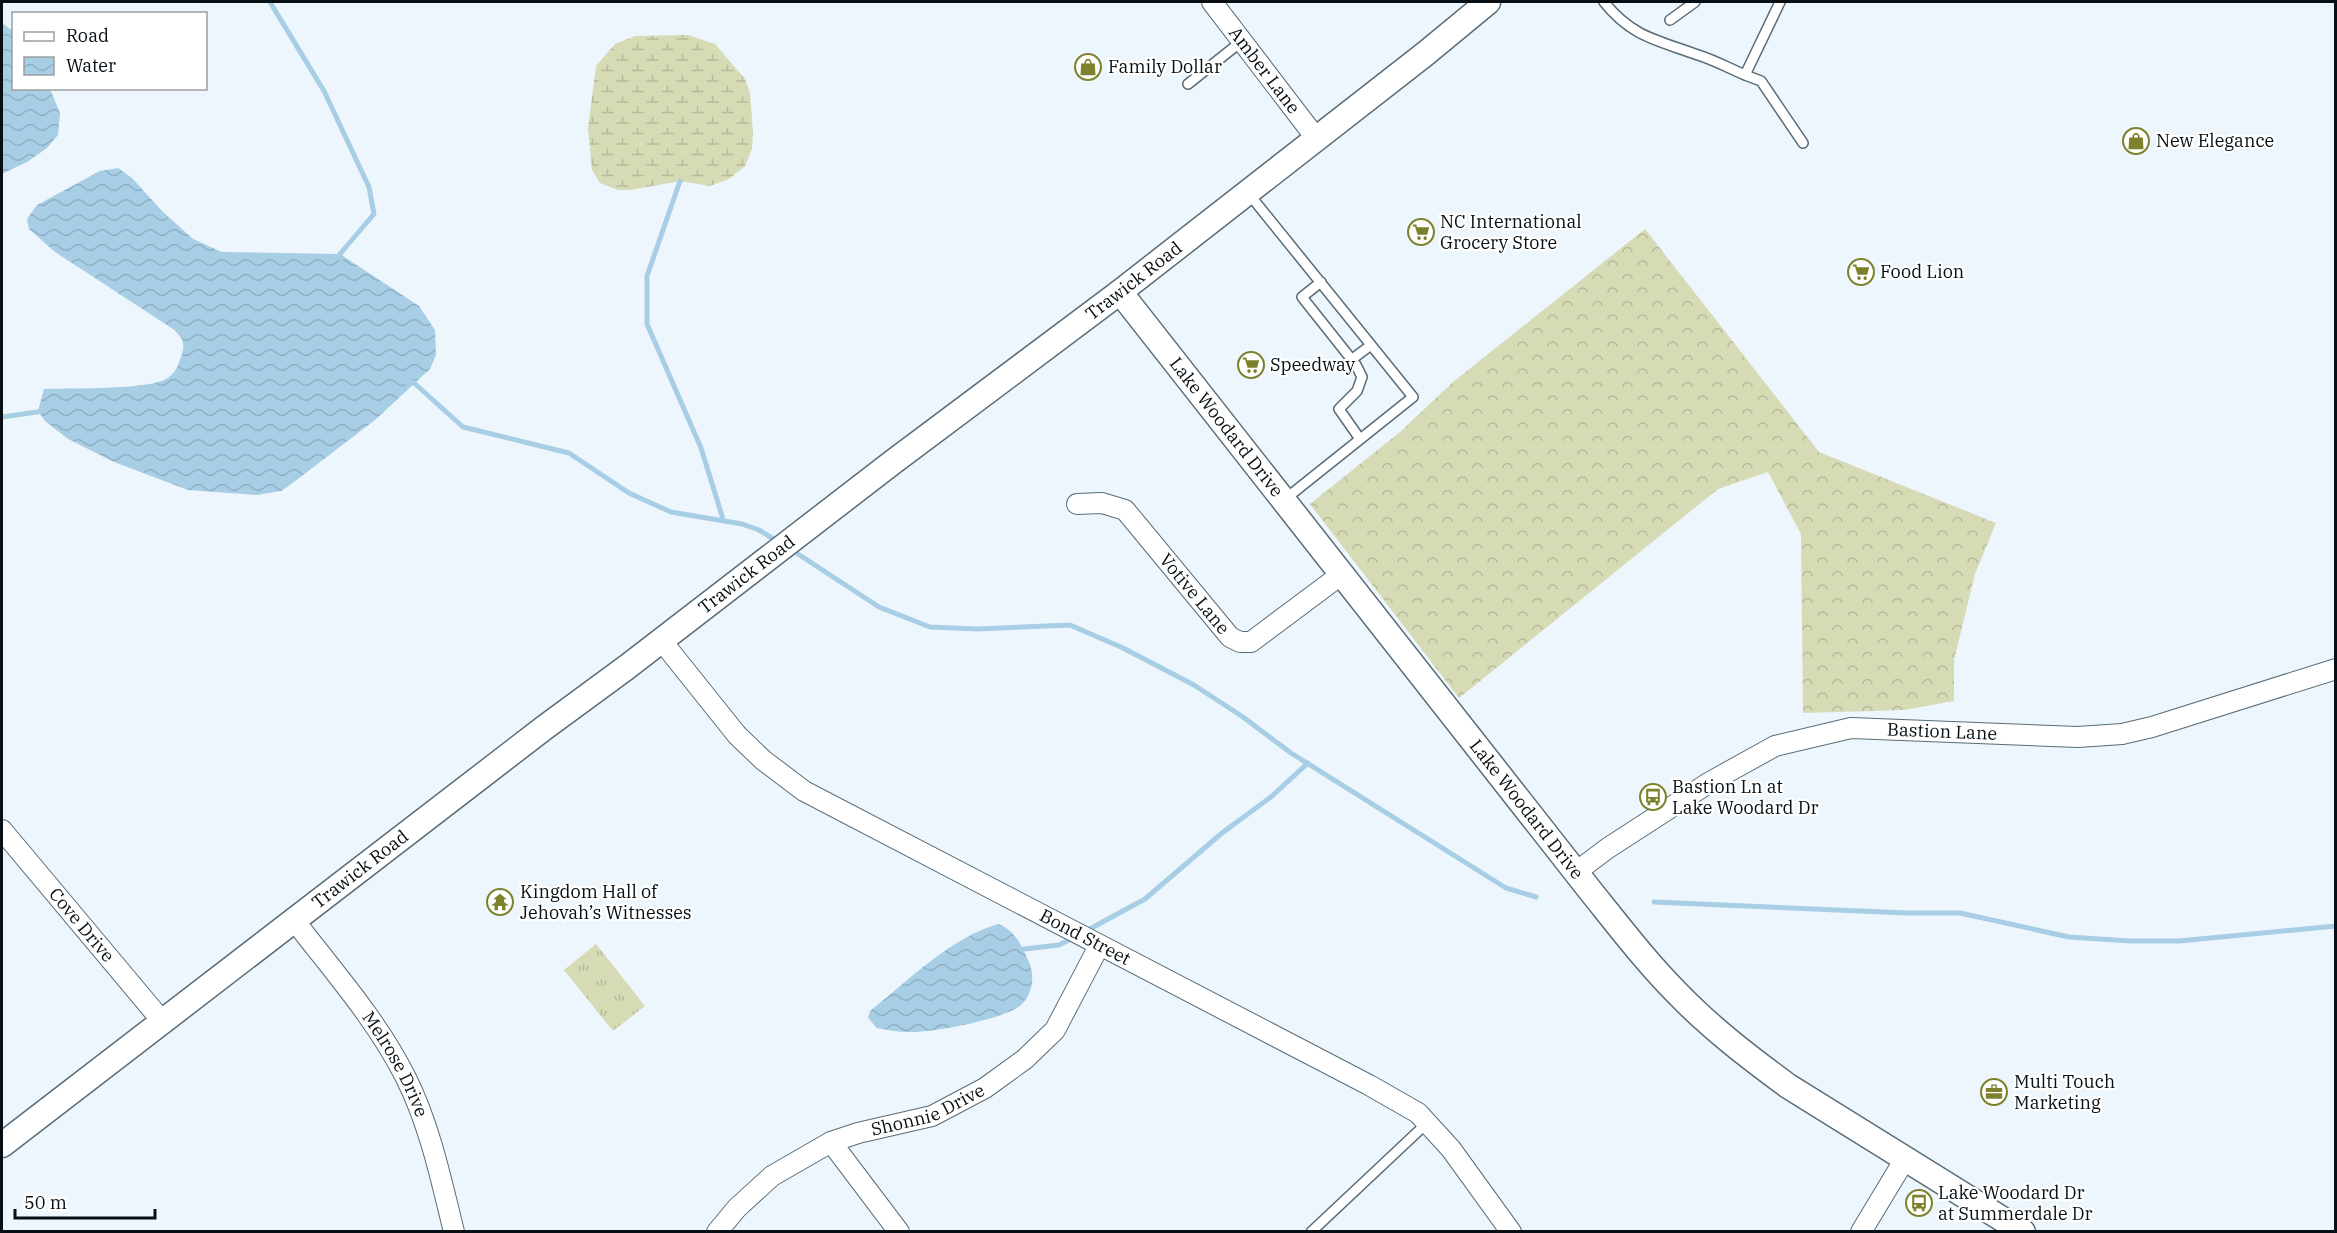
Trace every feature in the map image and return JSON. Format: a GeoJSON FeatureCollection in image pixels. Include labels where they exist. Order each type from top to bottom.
{"type":"FeatureCollection","features":[{"type":"Feature","properties":{"kind":"street","name":"Amber Lane"},"geometry":{"type":"LineString","coordinates":[[1212,2],[1316,138]]}},
{"type":"Feature","properties":{"kind":"street","name":"Trawick Road"},"geometry":{"type":"LineString","coordinates":[[2,1145],[1120,292],[1425,54],[1488,2]]}},
{"type":"Feature","properties":{"kind":"street","name":"Lake Woodard Drive"},"geometry":{"type":"LineString","coordinates":[[1120,292],[1576,872],[1646,960],[1679,995],[1752,1060],[1788,1086],[2024,1232]]}},
{"type":"Feature","properties":{"kind":"street","name":"Votive Lane"},"geometry":{"type":"LineString","coordinates":[[1077,504],[1102,503],[1125,510],[1230,637],[1240,642],[1251,642],[1342,574]]}},
{"type":"Feature","properties":{"kind":"street","name":"Bond Street"},"geometry":{"type":"LineString","coordinates":[[661,640],[737,735],[763,760],[804,791],[1369,1085],[1418,1113],[1451,1149],[1511,1232]]}},
{"type":"Feature","properties":{"kind":"street","name":"Bastion Lane"},"geometry":{"type":"LineString","coordinates":[[1576,872],[1608,848],[1710,782],[1775,746],[1823,733],[1851,728],[2078,737],[2122,734],[2152,728],[2336,669]]}},
{"type":"Feature","properties":{"kind":"street","name":"Cove Drive"},"geometry":{"type":"LineString","coordinates":[[2,830],[162,1022]]}},
{"type":"Feature","properties":{"kind":"street","name":"Melrose Drive"},"geometry":{"type":"LineString","coordinates":[[294,920],[372,1022],[406,1077],[422,1113],[454,1232]]}},
{"type":"Feature","properties":{"kind":"street","name":"Shonnie Drive"},"geometry":{"type":"LineString","coordinates":[[717,1232],[737,1208],[772,1176],[831,1142],[866,1131],[932,1116],[986,1088],[1026,1059],[1055,1030],[1099,946]]}},
{"type":"Feature","properties":{"kind":"street"},"geometry":{"type":"LineString","coordinates":[[831,1142],[899,1232]]}},
{"type":"Feature","properties":{"kind":"street"},"geometry":{"type":"LineString","coordinates":[[1862,1232],[1905,1160]]}},
{"type":"Feature","properties":{"kind":"lane"},"geometry":{"type":"LineString","coordinates":[[1604,2],[1617,18],[1643,36],[1701,55],[1761,81],[1803,143]]}},
{"type":"Feature","properties":{"kind":"lane"},"geometry":{"type":"LineString","coordinates":[[1670,20],[1695,2]]}},
{"type":"Feature","properties":{"kind":"lane"},"geometry":{"type":"LineString","coordinates":[[1745,75],[1780,2]]}},
{"type":"Feature","properties":{"kind":"lane"},"geometry":{"type":"LineString","coordinates":[[1188,84],[1242,41]]}},
{"type":"Feature","properties":{"kind":"lane"},"geometry":{"type":"LineString","coordinates":[[1247,192],[1413,397],[1284,500]]}},
{"type":"Feature","properties":{"kind":"lane"},"geometry":{"type":"LineString","coordinates":[[1321,282],[1302,297],[1352,360],[1362,377],[1357,392],[1339,409],[1360,439]]}},
{"type":"Feature","properties":{"kind":"lane"},"geometry":{"type":"LineString","coordinates":[[1352,360],[1371,345]]}},
{"type":"Feature","properties":{"kind":"lane"},"geometry":{"type":"LineString","coordinates":[[1311,1232],[1427,1123]]}},
{"type":"Feature","properties":{"kind":"green space"},"geometry":{"type":"Polygon","coordinates":[[[688,35],[715,44],[745,79],[750,93],[753,132],[752,149],[745,166],[729,179],[710,186],[680,181],[631,190],[618,190],[600,183],[592,170],[588,128],[596,66],[615,44],[635,36],[688,35]]]}},
{"type":"Feature","properties":{"kind":"green space"},"geometry":{"type":"Polygon","coordinates":[[[1645,229],[1819,452],[1996,523],[1975,574],[1954,660],[1954,701],[1904,710],[1803,713],[1801,534],[1768,472],[1718,489],[1459,698],[1310,504],[1400,432],[1453,382],[1645,229]]]}},
{"type":"Feature","properties":{"kind":"green space"},"geometry":{"type":"Polygon","coordinates":[[[596,944],[645,1006],[613,1031],[564,970],[596,944]]]}},
{"type":"Feature","properties":{"kind":"water"},"geometry":{"type":"Polygon","coordinates":[[[2,23],[12,30],[12,90],[50,90],[60,113],[58,135],[47,148],[27,162],[2,174],[2,23]]]}},
{"type":"Feature","properties":{"kind":"water"},"geometry":{"type":"Polygon","coordinates":[[[118,168],[132,178],[162,211],[193,239],[222,252],[340,254],[419,306],[435,330],[436,355],[430,369],[375,420],[281,491],[257,495],[188,490],[114,462],[68,439],[45,421],[38,411],[44,389],[126,387],[156,383],[166,379],[174,372],[179,364],[183,348],[181,338],[173,329],[55,252],[29,229],[27,219],[37,205],[100,171],[118,168]]]}},
{"type":"Feature","properties":{"kind":"water"},"geometry":{"type":"Polygon","coordinates":[[[998,924],[1009,930],[1017,939],[1031,967],[1030,990],[1021,1005],[985,1020],[920,1032],[877,1028],[868,1018],[870,1011],[947,950],[980,930],[998,924]]]}},
{"type":"Feature","properties":{"kind":"waterway"},"geometry":{"type":"LineString","coordinates":[[270,2],[324,91],[369,187],[374,214],[340,254],[341,259]]}},
{"type":"Feature","properties":{"kind":"waterway"},"geometry":{"type":"LineString","coordinates":[[680,181],[647,276],[647,324],[701,448],[723,519]]}},
{"type":"Feature","properties":{"kind":"waterway"},"geometry":{"type":"LineString","coordinates":[[406,382],[413,382],[463,427],[569,453],[629,493],[671,512],[742,524],[772,538]]}},
{"type":"Feature","properties":{"kind":"waterway"},"geometry":{"type":"LineString","coordinates":[[2,417],[44,411]]}},
{"type":"Feature","properties":{"kind":"waterway"},"geometry":{"type":"LineString","coordinates":[[798,554],[879,607],[930,627],[978,629],[1070,625],[1123,648],[1194,685],[1243,717],[1291,753],[1506,888],[1536,897]]}},
{"type":"Feature","properties":{"kind":"waterway"},"geometry":{"type":"LineString","coordinates":[[1086,931],[1145,899],[1222,833],[1271,797],[1308,763]]}},
{"type":"Feature","properties":{"kind":"waterway"},"geometry":{"type":"LineString","coordinates":[[1654,902],[1907,913],[1960,913],[2069,937],[2130,941],[2179,941],[2336,926]]}},
{"type":"Feature","properties":{"kind":"waterway"},"geometry":{"type":"LineString","coordinates":[[1024,949],[1059,945],[1075,937]]}},
{"type":"Feature","properties":{"kind":"place","name":"Family Dollar"},"geometry":{"type":"Point","coordinates":[1088,67]}},
{"type":"Feature","properties":{"kind":"place","name":"New Elegance"},"geometry":{"type":"Point","coordinates":[2136,141]}},
{"type":"Feature","properties":{"kind":"place","name":"NC International Grocery Store"},"geometry":{"type":"Point","coordinates":[1421,232]}},
{"type":"Feature","properties":{"kind":"place","name":"Food Lion"},"geometry":{"type":"Point","coordinates":[1861,272]}},
{"type":"Feature","properties":{"kind":"place","name":"Speedway"},"geometry":{"type":"Point","coordinates":[1251,365]}},
{"type":"Feature","properties":{"kind":"place","name":"Bastion Ln at Lake Woodard Dr"},"geometry":{"type":"Point","coordinates":[1653,797]}},
{"type":"Feature","properties":{"kind":"place","name":"Kingdom Hall of Jehovah’s Witnesses"},"geometry":{"type":"Point","coordinates":[500,902]}},
{"type":"Feature","properties":{"kind":"place","name":"Multi Touch Marketing"},"geometry":{"type":"Point","coordinates":[1994,1092]}},
{"type":"Feature","properties":{"kind":"place","name":"Lake Woodard Dr at Summerdale Dr"},"geometry":{"type":"Point","coordinates":[1919,1203]}}]}
